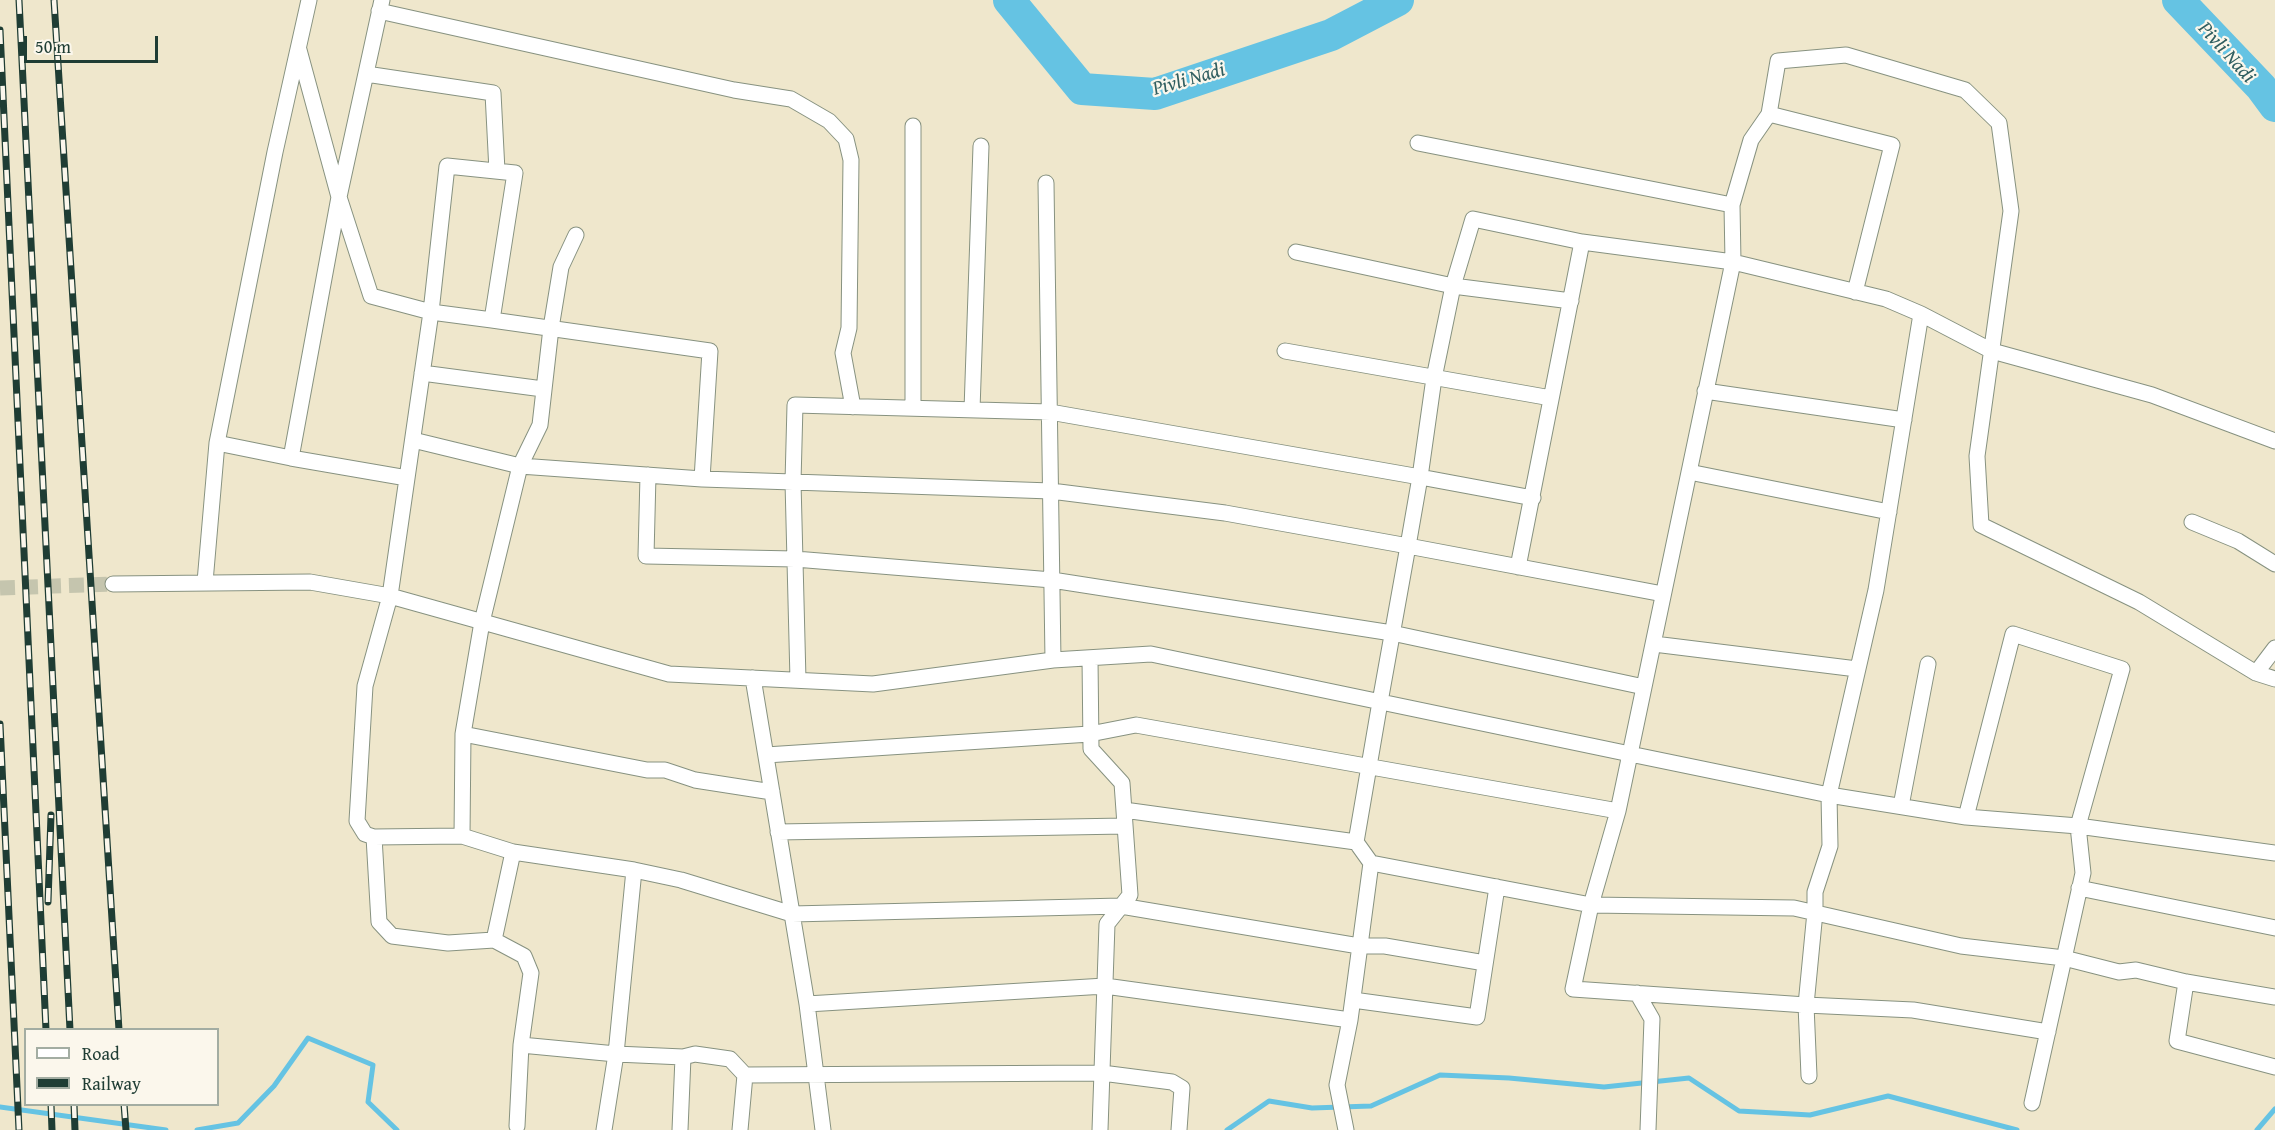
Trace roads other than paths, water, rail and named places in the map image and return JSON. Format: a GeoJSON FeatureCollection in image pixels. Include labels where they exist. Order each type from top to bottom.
{"type":"FeatureCollection","features":[{"type":"Feature","properties":{"kind":"street"},"geometry":{"type":"LineString","coordinates":[[205,582],[217,443],[275,152],[309,0]]}},
{"type":"Feature","properties":{"kind":"street"},"geometry":{"type":"LineString","coordinates":[[291,458],[339,197],[381,5],[734,90],[791,99],[829,121],[846,139],[852,160],[849,328],[843,353],[853,406]]}},
{"type":"Feature","properties":{"kind":"street"},"geometry":{"type":"LineString","coordinates":[[298,47],[339,197],[371,296],[431,312],[710,351],[702,479]]}},
{"type":"Feature","properties":{"kind":"street"},"geometry":{"type":"LineString","coordinates":[[2048,1032],[1913,1010],[1573,989],[1591,905],[1618,811],[1706,391],[1732,262],[1732,205],[1751,140],[1769,114],[1778,61],[1846,55],[1965,90],[1999,123],[2011,211],[1977,456],[1981,525],[2139,602],[2256,673],[2275,679]]}},
{"type":"Feature","properties":{"kind":"street"},"geometry":{"type":"LineString","coordinates":[[366,74],[493,93],[497,171]]}},
{"type":"Feature","properties":{"kind":"street"},"geometry":{"type":"LineString","coordinates":[[1769,114],[1892,145],[1855,292]]}},
{"type":"Feature","properties":{"kind":"street"},"geometry":{"type":"LineString","coordinates":[[913,126],[913,408]]}},
{"type":"Feature","properties":{"kind":"street"},"geometry":{"type":"LineString","coordinates":[[1418,142],[1732,205]]}},
{"type":"Feature","properties":{"kind":"street"},"geometry":{"type":"LineString","coordinates":[[972,410],[981,146]]}},
{"type":"Feature","properties":{"kind":"street"},"geometry":{"type":"LineString","coordinates":[[492,320],[515,173],[447,166],[431,312],[390,596],[365,686],[357,821],[365,834],[374,837],[462,836],[513,852],[634,870],[681,880],[792,914],[1122,906],[1359,946],[1385,946],[1485,963]]}},
{"type":"Feature","properties":{"kind":"street"},"geometry":{"type":"LineString","coordinates":[[1046,183],[1053,660]]}},
{"type":"Feature","properties":{"kind":"street"},"geometry":{"type":"LineString","coordinates":[[2275,441],[2152,395],[1992,351],[1921,314],[1886,299],[1732,262],[1582,242],[1473,219],[1453,286],[1434,378],[1420,477],[1356,842],[1371,863],[1591,905],[1794,908],[1960,946],[2064,958],[2119,972],[2136,970],[2186,982],[2275,998]]}},
{"type":"Feature","properties":{"kind":"street"},"geometry":{"type":"LineString","coordinates":[[462,836],[463,734],[482,622],[520,466],[540,425],[550,328],[561,267],[576,235]]}},
{"type":"Feature","properties":{"kind":"street"},"geometry":{"type":"LineString","coordinates":[[1518,567],[1582,242]]}},
{"type":"Feature","properties":{"kind":"street"},"geometry":{"type":"LineString","coordinates":[[1296,252],[1453,286],[1571,301]]}},
{"type":"Feature","properties":{"kind":"street"},"geometry":{"type":"LineString","coordinates":[[1809,1076],[1806,1005],[1815,892],[1830,846],[1829,795],[1876,590],[1921,314]]}},
{"type":"Feature","properties":{"kind":"street"},"geometry":{"type":"LineString","coordinates":[[1285,351],[1551,398]]}},
{"type":"Feature","properties":{"kind":"street"},"geometry":{"type":"LineString","coordinates":[[422,373],[543,389]]}},
{"type":"Feature","properties":{"kind":"street"},"geometry":{"type":"LineString","coordinates":[[1706,391],[1904,420]]}},
{"type":"Feature","properties":{"kind":"street"},"geometry":{"type":"LineString","coordinates":[[798,680],[793,482],[795,405],[1050,412],[1533,498]]}},
{"type":"Feature","properties":{"kind":"street"},"geometry":{"type":"LineString","coordinates":[[413,440],[520,466],[702,479],[1051,491],[1225,513],[1664,594]]}},
{"type":"Feature","properties":{"kind":"street"},"geometry":{"type":"LineString","coordinates":[[217,443],[407,478]]}},
{"type":"Feature","properties":{"kind":"street"},"geometry":{"type":"LineString","coordinates":[[1689,472],[1889,512]]}},
{"type":"Feature","properties":{"kind":"street"},"geometry":{"type":"LineString","coordinates":[[648,475],[646,556],[795,559],[1052,580],[1392,633],[1644,687]]}},
{"type":"Feature","properties":{"kind":"street"},"geometry":{"type":"LineString","coordinates":[[2192,522],[2238,541],[2275,564]]}},
{"type":"Feature","properties":{"kind":"street"},"geometry":{"type":"LineString","coordinates":[[113,584],[310,582],[390,596],[669,674],[873,684],[1053,660],[1151,654],[1829,795],[1966,817],[2078,826],[2275,853]]}},
{"type":"Feature","properties":{"kind":"street"},"geometry":{"type":"LineString","coordinates":[[1966,817],[2013,634],[2122,669],[2078,826],[2083,873],[2032,1103]]}},
{"type":"Feature","properties":{"kind":"street"},"geometry":{"type":"LineString","coordinates":[[1653,644],[1857,669]]}},
{"type":"Feature","properties":{"kind":"street"},"geometry":{"type":"LineString","coordinates":[[2256,673],[2275,648]]}},
{"type":"Feature","properties":{"kind":"street"},"geometry":{"type":"LineString","coordinates":[[1090,658],[1091,749],[1122,783],[1130,895],[1107,924],[1100,1130]]}},
{"type":"Feature","properties":{"kind":"street"},"geometry":{"type":"LineString","coordinates":[[1901,806],[1928,663]]}},
{"type":"Feature","properties":{"kind":"street"},"geometry":{"type":"LineString","coordinates":[[753,678],[807,1004],[824,1130]]}},
{"type":"Feature","properties":{"kind":"street"},"geometry":{"type":"LineString","coordinates":[[766,754],[1090,734],[1136,725],[1618,811]]}},
{"type":"Feature","properties":{"kind":"street"},"geometry":{"type":"LineString","coordinates":[[463,734],[647,770],[665,770],[694,780],[772,792]]}},
{"type":"Feature","properties":{"kind":"street"},"geometry":{"type":"LineString","coordinates":[[778,832],[1125,818],[1356,842]]}},
{"type":"Feature","properties":{"kind":"street"},"geometry":{"type":"LineString","coordinates":[[374,837],[379,922],[392,936],[448,944],[494,940],[524,956],[531,973],[521,1045],[516,1126]]}},
{"type":"Feature","properties":{"kind":"street"},"geometry":{"type":"LineString","coordinates":[[494,940],[513,852]]}},
{"type":"Feature","properties":{"kind":"street"},"geometry":{"type":"LineString","coordinates":[[1346,1130],[1337,1085],[1350,1020],[1371,863]]}},
{"type":"Feature","properties":{"kind":"street"},"geometry":{"type":"LineString","coordinates":[[604,1130],[616,1054],[634,870]]}},
{"type":"Feature","properties":{"kind":"street"},"geometry":{"type":"LineString","coordinates":[[1353,1000],[1477,1017],[1497,887]]}},
{"type":"Feature","properties":{"kind":"street"},"geometry":{"type":"LineString","coordinates":[[2079,888],[2275,928]]}},
{"type":"Feature","properties":{"kind":"street"},"geometry":{"type":"LineString","coordinates":[[2186,982],[2177,1041],[2275,1067]]}},
{"type":"Feature","properties":{"kind":"street"},"geometry":{"type":"LineString","coordinates":[[807,1004],[1105,986],[1350,1020]]}},
{"type":"Feature","properties":{"kind":"street"},"geometry":{"type":"LineString","coordinates":[[1637,993],[1652,1019],[1648,1073],[1648,1130]]}},
{"type":"Feature","properties":{"kind":"street"},"geometry":{"type":"LineString","coordinates":[[521,1045],[616,1054],[683,1057],[694,1054],[730,1059],[745,1075],[1102,1073],[1172,1082],[1182,1088],[1179,1130]]}},
{"type":"Feature","properties":{"kind":"street"},"geometry":{"type":"LineString","coordinates":[[680,1130],[683,1057]]}},
{"type":"Feature","properties":{"kind":"street"},"geometry":{"type":"LineString","coordinates":[[740,1130],[745,1075]]}},
{"type":"Feature","properties":{"kind":"waterway","name":"Pivli Nadi"},"geometry":{"type":"LineString","coordinates":[[1009,0],[1082,89],[1155,94],[1331,35],[1398,0]]}},
{"type":"Feature","properties":{"kind":"waterway","name":"Pivli Nadi"},"geometry":{"type":"LineString","coordinates":[[2178,0],[2261,87],[2275,106]]}},
{"type":"Feature","properties":{"kind":"waterway"},"geometry":{"type":"LineString","coordinates":[[197,1130],[238,1123],[274,1086],[308,1038],[373,1065],[368,1102],[397,1130]]}},
{"type":"Feature","properties":{"kind":"waterway"},"geometry":{"type":"LineString","coordinates":[[1227,1130],[1269,1101],[1312,1108],[1371,1106],[1440,1075],[1509,1078],[1604,1087],[1689,1078],[1739,1111],[1810,1115],[1888,1096],[2017,1130]]}},
{"type":"Feature","properties":{"kind":"waterway"},"geometry":{"type":"LineString","coordinates":[[0,1107],[166,1130]]}},
{"type":"Feature","properties":{"kind":"waterway"},"geometry":{"type":"LineString","coordinates":[[2257,1130],[2275,1109]]}},
{"type":"Feature","properties":{"kind":"tunnel"},"geometry":{"type":"LineString","coordinates":[[0,588],[113,584]]}},
{"type":"Feature","properties":{"kind":"railway"},"geometry":{"type":"LineString","coordinates":[[19,0],[70,1028]]}},
{"type":"Feature","properties":{"kind":"railway"},"geometry":{"type":"LineString","coordinates":[[54,0],[119,1028]]}},
{"type":"Feature","properties":{"kind":"railway"},"geometry":{"type":"LineString","coordinates":[[0,30],[46,1028]]}},
{"type":"Feature","properties":{"kind":"railway"},"geometry":{"type":"LineString","coordinates":[[0,724],[19,1130]]}},
{"type":"Feature","properties":{"kind":"railway"},"geometry":{"type":"LineString","coordinates":[[48,902],[51,815]]}},
{"type":"Feature","properties":{"kind":"railway"},"geometry":{"type":"LineString","coordinates":[[51,1106],[52,1130]]}},
{"type":"Feature","properties":{"kind":"railway"},"geometry":{"type":"LineString","coordinates":[[74,1106],[75,1130]]}},
{"type":"Feature","properties":{"kind":"railway"},"geometry":{"type":"LineString","coordinates":[[124,1106],[126,1130]]}}]}
